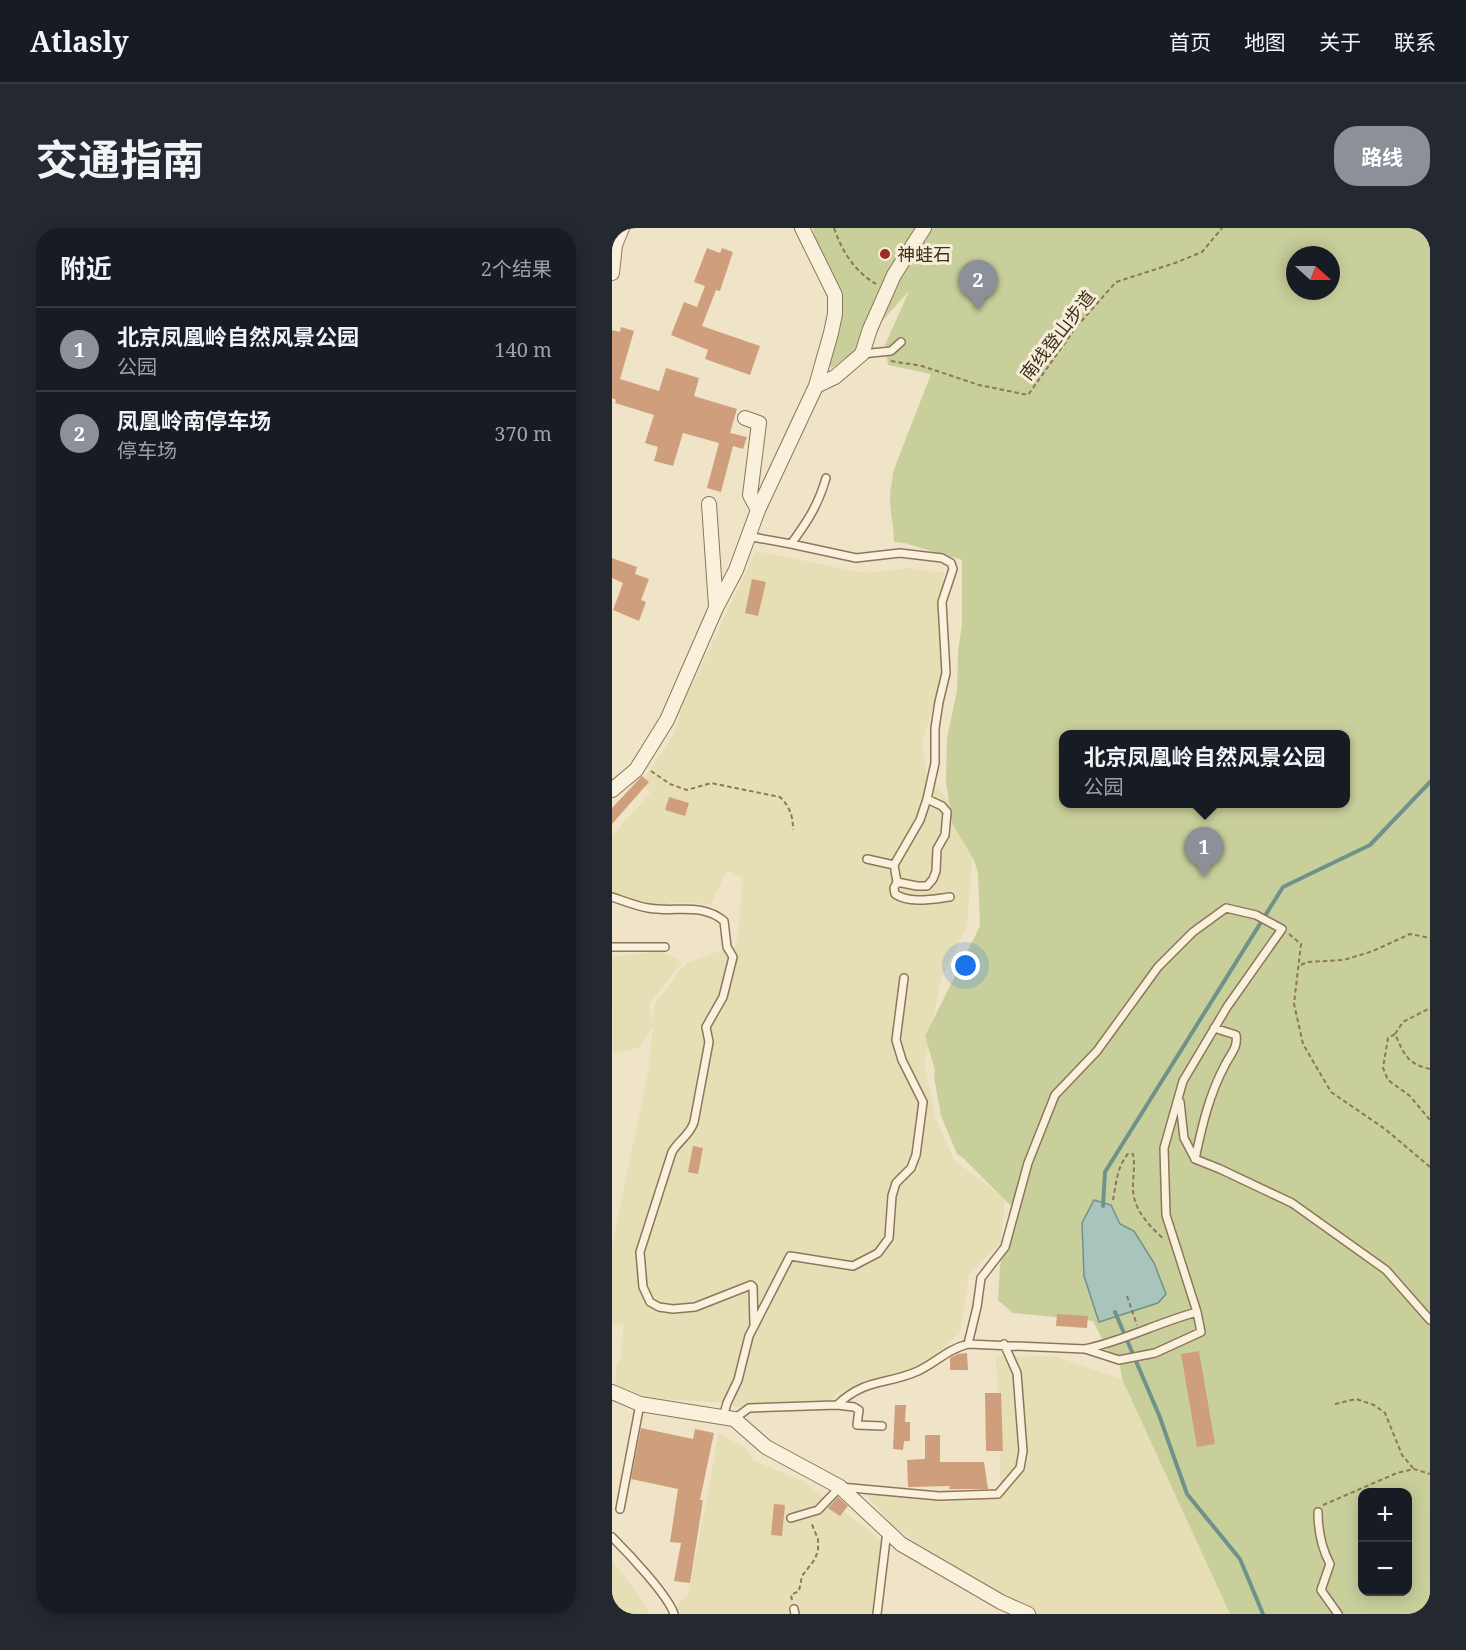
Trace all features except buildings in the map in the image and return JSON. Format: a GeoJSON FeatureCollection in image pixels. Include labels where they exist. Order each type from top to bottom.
{"type":"FeatureCollection","features":[{"type":"Feature","properties":{"kind":"street"},"geometry":{"type":"LineString","coordinates":[[612,273],[615,245],[622,228]]}},
{"type":"Feature","properties":{"kind":"street"},"geometry":{"type":"LineString","coordinates":[[612,790],[636,770],[667,720],[716,608],[736,570],[758,510],[816,386],[833,324],[835,295],[802,228]]}},
{"type":"Feature","properties":{"kind":"street"},"geometry":{"type":"LineString","coordinates":[[816,386],[835,377],[862,354],[870,329],[894,275],[924,228]]}},
{"type":"Feature","properties":{"kind":"street"},"geometry":{"type":"LineString","coordinates":[[745,418],[759,423],[750,495],[758,510]]}},
{"type":"Feature","properties":{"kind":"street"},"geometry":{"type":"LineString","coordinates":[[709,504],[716,608]]}},
{"type":"Feature","properties":{"kind":"street"},"geometry":{"type":"LineString","coordinates":[[612,1392],[640,1404],[729,1418],[766,1447],[840,1487],[901,1544],[1001,1602],[1028,1614]]}},
{"type":"Feature","properties":{"kind":"lane"},"geometry":{"type":"LineString","coordinates":[[862,354],[891,351],[902,342]]}},
{"type":"Feature","properties":{"kind":"lane"},"geometry":{"type":"LineString","coordinates":[[791,544],[813,514],[821,496],[825,478]]}},
{"type":"Feature","properties":{"kind":"lane"},"geometry":{"type":"LineString","coordinates":[[747,536],[856,558],[900,553],[942,558],[951,564],[953,569],[942,602],[945,681],[935,728],[935,763],[920,820],[894,865],[897,882],[894,888],[895,894],[900,897],[910,900],[950,897]]}},
{"type":"Feature","properties":{"kind":"lane"},"geometry":{"type":"LineString","coordinates":[[897,882],[927,886],[936,871],[937,849],[945,835],[947,812],[942,806],[927,799]]}},
{"type":"Feature","properties":{"kind":"lane"},"geometry":{"type":"LineString","coordinates":[[867,859],[894,865]]}},
{"type":"Feature","properties":{"kind":"lane"},"geometry":{"type":"LineString","coordinates":[[612,897],[648,908],[704,910],[715,913],[724,921],[727,947],[733,957],[723,997],[706,1028],[709,1042],[694,1122],[691,1131],[678,1142],[672,1152],[640,1252],[643,1287],[650,1302],[659,1307],[674,1309],[695,1307],[751,1285],[753,1287],[754,1325]]}},
{"type":"Feature","properties":{"kind":"lane"},"geometry":{"type":"LineString","coordinates":[[968,1344],[981,1278],[1005,1247],[1028,1163],[1055,1095],[1097,1051],[1158,967],[1193,932],[1226,908],[1256,915],[1282,929],[1227,1007],[1183,1082],[1164,1148],[1166,1215],[1197,1312],[1201,1332],[1155,1353],[1119,1360],[1085,1349]]}},
{"type":"Feature","properties":{"kind":"lane"},"geometry":{"type":"LineString","coordinates":[[612,947],[665,947]]}},
{"type":"Feature","properties":{"kind":"lane"},"geometry":{"type":"LineString","coordinates":[[882,1426],[857,1425],[859,1410],[854,1407],[749,1408],[729,1418],[727,1403],[738,1380],[749,1336],[790,1256],[853,1266],[878,1253],[889,1238],[892,1196],[896,1183],[911,1168],[916,1155],[923,1102],[896,1040],[904,978]]}},
{"type":"Feature","properties":{"kind":"lane"},"geometry":{"type":"LineString","coordinates":[[1195,1160],[1207,1106],[1237,1044],[1236,1035],[1214,1029]]}},
{"type":"Feature","properties":{"kind":"lane"},"geometry":{"type":"LineString","coordinates":[[1180,1094],[1184,1138],[1195,1160],[1220,1169],[1292,1203],[1386,1270],[1430,1320]]}},
{"type":"Feature","properties":{"kind":"lane"},"geometry":{"type":"LineString","coordinates":[[837,1406],[849,1393],[864,1386],[918,1371],[952,1348],[968,1344],[1004,1344],[1085,1349],[1101,1346],[1174,1318],[1197,1312]]}},
{"type":"Feature","properties":{"kind":"lane"},"geometry":{"type":"LineString","coordinates":[[791,1518],[818,1510],[840,1487],[939,1496],[998,1494],[1020,1468],[1023,1451],[1017,1372],[1004,1344]]}},
{"type":"Feature","properties":{"kind":"lane"},"geometry":{"type":"LineString","coordinates":[[620,1509],[640,1404]]}},
{"type":"Feature","properties":{"kind":"lane"},"geometry":{"type":"LineString","coordinates":[[1318,1512],[1318,1529],[1322,1549],[1330,1564],[1321,1590],[1338,1614]]}},
{"type":"Feature","properties":{"kind":"lane"},"geometry":{"type":"LineString","coordinates":[[877,1614],[887,1531]]}},
{"type":"Feature","properties":{"kind":"lane"},"geometry":{"type":"LineString","coordinates":[[612,1537],[659,1589],[674,1614]]}},
{"type":"Feature","properties":{"kind":"path"},"geometry":{"type":"LineString","coordinates":[[834,228],[842,250],[862,274],[887,290]]}},
{"type":"Feature","properties":{"kind":"path","name":"南线登山步道"},"geometry":{"type":"LineString","coordinates":[[888,360],[922,366],[979,385],[1028,395],[1077,326],[1116,282],[1202,252],[1222,228]]}},
{"type":"Feature","properties":{"kind":"path"},"geometry":{"type":"LineString","coordinates":[[641,763],[670,784],[687,790],[700,784],[711,783],[780,797],[788,805],[793,819],[793,830]]}},
{"type":"Feature","properties":{"kind":"path"},"geometry":{"type":"LineString","coordinates":[[1282,929],[1301,944],[1294,1004],[1303,1044],[1331,1092],[1385,1129],[1430,1167]]}},
{"type":"Feature","properties":{"kind":"path"},"geometry":{"type":"LineString","coordinates":[[1300,965],[1306,962],[1344,960],[1373,951],[1410,934],[1430,938]]}},
{"type":"Feature","properties":{"kind":"path"},"geometry":{"type":"LineString","coordinates":[[1430,1008],[1403,1022],[1395,1034],[1388,1038],[1383,1068],[1389,1080],[1410,1096],[1430,1120]]}},
{"type":"Feature","properties":{"kind":"path"},"geometry":{"type":"LineString","coordinates":[[1395,1034],[1407,1059],[1419,1066],[1430,1068]]}},
{"type":"Feature","properties":{"kind":"path"},"geometry":{"type":"LineString","coordinates":[[1113,1200],[1118,1170],[1125,1156],[1133,1154],[1135,1163],[1133,1197],[1154,1231],[1178,1251]]}},
{"type":"Feature","properties":{"kind":"path"},"geometry":{"type":"LineString","coordinates":[[1127,1296],[1140,1331]]}},
{"type":"Feature","properties":{"kind":"path"},"geometry":{"type":"LineString","coordinates":[[1335,1404],[1356,1399],[1374,1405],[1385,1413],[1402,1455],[1414,1469]]}},
{"type":"Feature","properties":{"kind":"path"},"geometry":{"type":"LineString","coordinates":[[1318,1512],[1325,1503],[1346,1497],[1397,1473],[1414,1469],[1430,1474]]}},
{"type":"Feature","properties":{"kind":"path"},"geometry":{"type":"LineString","coordinates":[[795,1612],[791,1595],[799,1591],[802,1576],[815,1559],[818,1550],[818,1539],[807,1515]]}},
{"type":"Feature","properties":{"kind":"shaded area"},"geometry":{"type":"Polygon","coordinates":[[[756,551],[864,573],[910,568],[944,573],[941,680],[922,743],[926,774],[964,818],[973,845],[967,926],[941,979],[924,1065],[936,1119],[954,1160],[1005,1199],[1001,1243],[969,1275],[960,1333],[929,1361],[900,1374],[867,1381],[840,1392],[822,1407],[737,1407],[727,1403],[639,1398],[615,1386],[617,1364],[622,1358],[623,1325],[612,1324],[612,1246],[649,1067],[653,1027],[640,1047],[613,1054],[612,957],[661,951],[682,962],[649,1004],[653,1023],[654,1005],[686,963],[737,945],[743,879],[727,870],[711,904],[670,902],[668,909],[633,906],[612,901],[612,836],[651,792],[641,783],[674,734],[683,704],[756,551]]]}},
{"type":"Feature","properties":{"kind":"shaded area"},"geometry":{"type":"Polygon","coordinates":[[[1054,1356],[1122,1379],[1230,1614],[1032,1614],[955,1569],[894,1527],[864,1492],[942,1498],[1001,1497],[996,1357],[1054,1356]]]}},
{"type":"Feature","properties":{"kind":"shaded area"},"geometry":{"type":"Polygon","coordinates":[[[719,1433],[744,1447],[753,1460],[804,1482],[883,1541],[873,1614],[672,1614],[671,1611],[688,1595],[719,1433]]]}},
{"type":"Feature","properties":{"kind":"shaded area"},"geometry":{"type":"Polygon","coordinates":[[[612,1560],[646,1605],[649,1614],[612,1614],[612,1560]]]}},
{"type":"Feature","properties":{"kind":"green space"},"geometry":{"type":"Polygon","coordinates":[[[813,228],[1430,228],[1430,1614],[1230,1614],[1122,1379],[1119,1360],[1108,1351],[1093,1321],[1013,1313],[998,1300],[1000,1266],[1014,1209],[957,1154],[941,1116],[934,1077],[935,1070],[925,1036],[980,926],[978,873],[974,860],[952,823],[946,782],[947,738],[957,691],[958,652],[962,624],[962,560],[894,542],[890,494],[893,472],[931,374],[888,365],[885,345],[909,291],[856,350],[832,368],[826,362],[837,295],[817,251],[813,228]]]}},
{"type":"Feature","properties":{"kind":"water"},"geometry":{"type":"Polygon","coordinates":[[[1094,1200],[1111,1205],[1120,1224],[1134,1231],[1154,1263],[1166,1294],[1158,1303],[1099,1322],[1084,1276],[1082,1223],[1094,1200]]]}},
{"type":"Feature","properties":{"kind":"waterway"},"geometry":{"type":"LineString","coordinates":[[1103,1206],[1105,1172],[1283,887],[1370,845],[1430,782]]}},
{"type":"Feature","properties":{"kind":"waterway"},"geometry":{"type":"LineString","coordinates":[[1115,1312],[1159,1415],[1187,1494],[1240,1559],[1263,1614]]}},
{"type":"Feature","properties":{"kind":"place","name":"神蛙石"},"geometry":{"type":"Point","coordinates":[885,254]}},
{"type":"Feature","properties":{"kind":"place","name":"凤凰岭南停车场"},"geometry":{"type":"Point","coordinates":[978,310]}},
{"type":"Feature","properties":{"kind":"place","name":"北京凤凰岭自然风景公园"},"geometry":{"type":"Point","coordinates":[1204,877]}}]}
